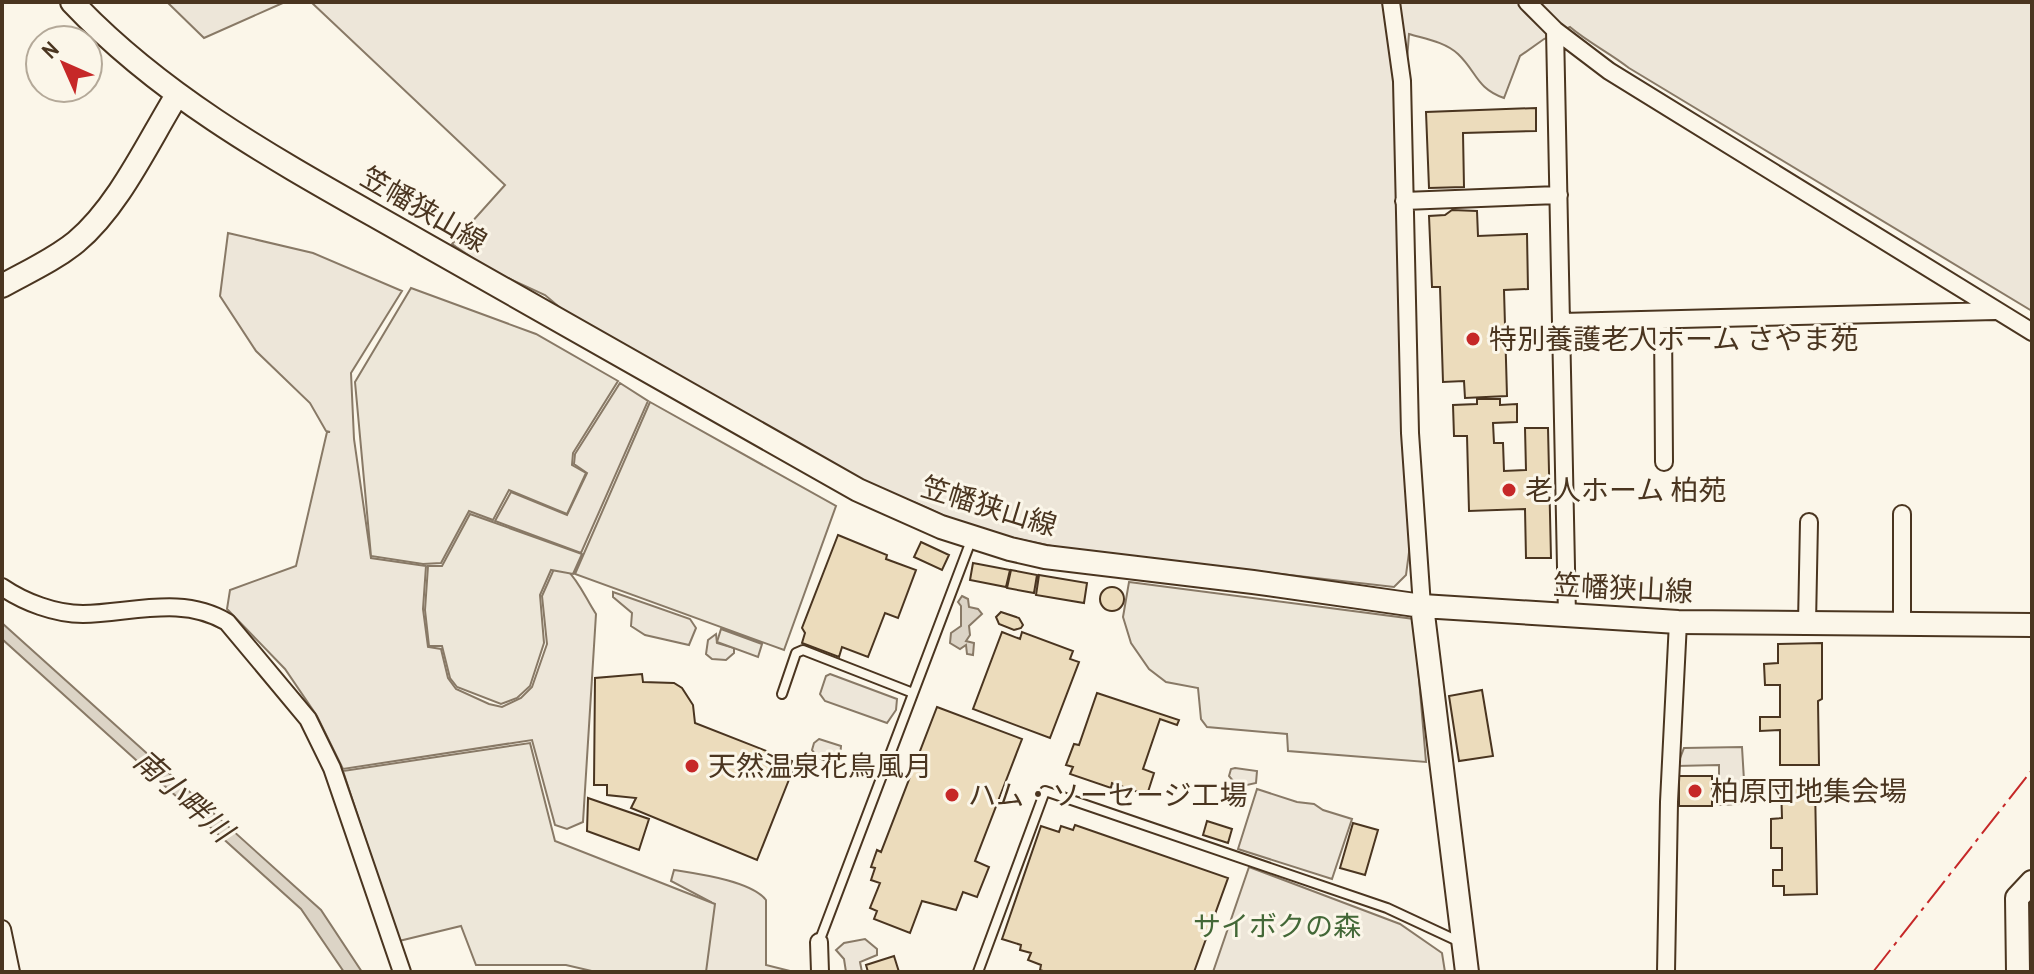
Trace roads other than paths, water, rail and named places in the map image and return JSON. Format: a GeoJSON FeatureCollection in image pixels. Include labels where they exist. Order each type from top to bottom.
{"type":"FeatureCollection","features":[{"type":"Feature","properties":{"kind":"main road","name":"笠幡狭山線"},"geometry":{"type":"LineString","coordinates":[[72,2],[130,58],[229,131],[792,453],[887,504],[972,537],[1066,561],[1253,582],[1422,606],[1678,622],[2032,625]]}},
{"type":"Feature","properties":{"kind":"main road"},"geometry":{"type":"LineString","coordinates":[[2,286],[56,256],[89,230],[107,210],[177,95]]}},
{"type":"Feature","properties":{"kind":"main road"},"geometry":{"type":"LineString","coordinates":[[1422,606],[1467,972]]}},
{"type":"Feature","properties":{"kind":"main road"},"geometry":{"type":"LineString","coordinates":[[2018,972],[2017,898],[2032,882]]}},
{"type":"Feature","properties":{"kind":"street"},"geometry":{"type":"LineString","coordinates":[[1391,2],[1402,81],[1410,433],[1422,606]]}},
{"type":"Feature","properties":{"kind":"street"},"geometry":{"type":"LineString","coordinates":[[1527,2],[1555,30],[1609,71],[2032,332]]}},
{"type":"Feature","properties":{"kind":"street"},"geometry":{"type":"LineString","coordinates":[[1555,30],[1567,616]]}},
{"type":"Feature","properties":{"kind":"street"},"geometry":{"type":"LineString","coordinates":[[1404,201],[1559,195]]}},
{"type":"Feature","properties":{"kind":"street"},"geometry":{"type":"LineString","coordinates":[[1562,322],[1995,311]]}},
{"type":"Feature","properties":{"kind":"street"},"geometry":{"type":"LineString","coordinates":[[1663,320],[1664,462]]}},
{"type":"Feature","properties":{"kind":"street"},"geometry":{"type":"LineString","coordinates":[[1902,514],[1902,624]]}},
{"type":"Feature","properties":{"kind":"street"},"geometry":{"type":"LineString","coordinates":[[1807,623],[1809,522]]}},
{"type":"Feature","properties":{"kind":"street"},"geometry":{"type":"LineString","coordinates":[[2,587],[46,609],[81,614],[181,607],[209,611],[227,622],[308,719],[332,768],[402,972]]}},
{"type":"Feature","properties":{"kind":"street"},"geometry":{"type":"LineString","coordinates":[[1666,972],[1669,802],[1678,622]]}},
{"type":"Feature","properties":{"kind":"street"},"geometry":{"type":"LineString","coordinates":[[2,929],[11,972]]}},
{"type":"Feature","properties":{"kind":"street"},"geometry":{"type":"LineString","coordinates":[[819,942],[820,972]]}},
{"type":"Feature","properties":{"kind":"lane"},"geometry":{"type":"LineString","coordinates":[[819,942],[972,537]]}},
{"type":"Feature","properties":{"kind":"lane"},"geometry":{"type":"LineString","coordinates":[[782,694],[796,653],[803,650],[913,693]]}},
{"type":"Feature","properties":{"kind":"lane"},"geometry":{"type":"LineString","coordinates":[[978,972],[1045,791],[1387,908],[1464,944]]}},
{"type":"Feature","properties":{"kind":"water"},"geometry":{"type":"Polygon","coordinates":[[[962,596],[968,599],[969,607],[978,609],[982,614],[969,626],[970,635],[966,641],[974,643],[973,655],[967,654],[966,645],[960,649],[950,643],[951,633],[961,626],[961,606],[958,602],[962,596]]]}},
{"type":"Feature","properties":{"kind":"water","name":"南小畔川"},"geometry":{"type":"Polygon","coordinates":[[[2,623],[321,910],[362,972],[344,972],[301,909],[2,639],[2,623]]]}},
{"type":"Feature","properties":{"kind":"place","name":"特別養護老人ホーム さやま苑"},"geometry":{"type":"Point","coordinates":[1473,339]}},
{"type":"Feature","properties":{"kind":"place","name":"老人ホーム 柏苑"},"geometry":{"type":"Point","coordinates":[1509,490]}},
{"type":"Feature","properties":{"kind":"place","name":"天然温泉花鳥風月"},"geometry":{"type":"Point","coordinates":[692,766]}},
{"type":"Feature","properties":{"kind":"place","name":"柏原団地集会場"},"geometry":{"type":"Point","coordinates":[1695,791]}},
{"type":"Feature","properties":{"kind":"place","name":"ハム・ソーセージ工場"},"geometry":{"type":"Point","coordinates":[952,795]}},
{"type":"Feature","properties":{"kind":"park label","name":"サイボクの森"},"geometry":{"type":"Point","coordinates":[1277,926]}}]}
